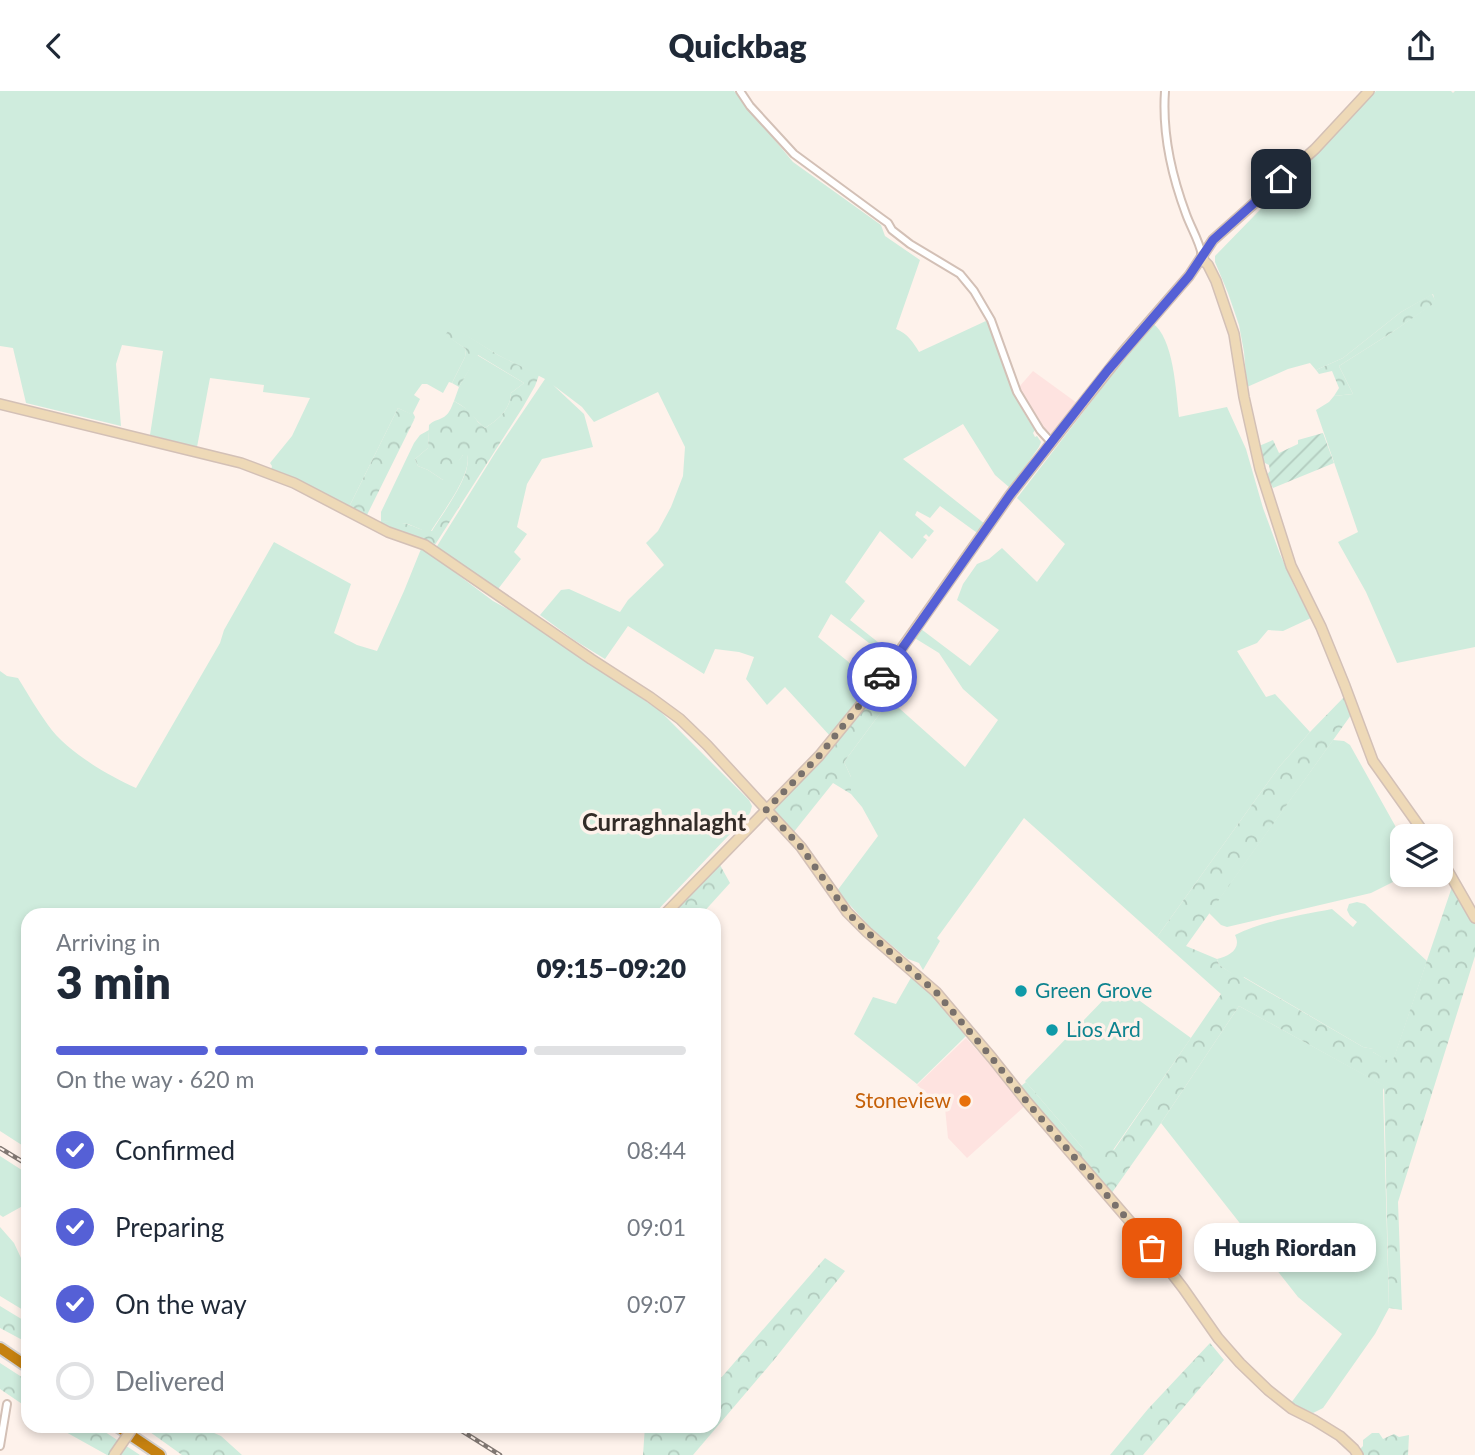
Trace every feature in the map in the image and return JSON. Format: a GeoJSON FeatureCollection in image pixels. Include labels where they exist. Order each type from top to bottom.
{"type":"FeatureCollection","features":[{"type":"Feature","properties":{"kind":"highway"},"geometry":{"type":"LineString","coordinates":[[0,1348],[21,1362]]}},
{"type":"Feature","properties":{"kind":"highway"},"geometry":{"type":"LineString","coordinates":[[127,1433],[159,1455]]}},
{"type":"Feature","properties":{"kind":"street"},"geometry":{"type":"LineString","coordinates":[[740,91],[750,106],[801,160],[888,223],[892,230],[910,244],[960,274],[974,291],[991,320],[1017,392],[1040,430],[1051,442]]}},
{"type":"Feature","properties":{"kind":"street"},"geometry":{"type":"LineString","coordinates":[[1165,91],[1164,127],[1173,175],[1186,217],[1201,246],[1204,261],[1216,281],[1234,334],[1260,469],[1292,566],[1321,627],[1373,761],[1418,824]]}},
{"type":"Feature","properties":{"kind":"street"},"geometry":{"type":"LineString","coordinates":[[671,908],[819,756],[868,696],[1010,495],[1123,352],[1189,276],[1213,240],[1315,149],[1369,91]]}},
{"type":"Feature","properties":{"kind":"street"},"geometry":{"type":"LineString","coordinates":[[0,404],[241,463],[294,484],[388,532],[425,545],[680,719],[801,847],[847,912],[936,992],[1148,1243],[1218,1338],[1240,1363],[1268,1391],[1292,1409],[1340,1436],[1358,1455]]}},
{"type":"Feature","properties":{"kind":"street"},"geometry":{"type":"LineString","coordinates":[[1453,880],[1475,918]]}},
{"type":"Feature","properties":{"kind":"street"},"geometry":{"type":"LineString","coordinates":[[0,1446],[7,1404]]}},
{"type":"Feature","properties":{"kind":"street"},"geometry":{"type":"LineString","coordinates":[[114,1455],[129,1433]]}},
{"type":"Feature","properties":{"kind":"shaded area"},"geometry":{"type":"Polygon","coordinates":[[[1033,371],[1077,403],[1053,435],[1041,426],[1019,387],[1033,371]]]}},
{"type":"Feature","properties":{"kind":"shaded area"},"geometry":{"type":"Polygon","coordinates":[[[966,1038],[1026,1105],[967,1158],[948,1138],[945,1108],[917,1085],[966,1038]]]}},
{"type":"Feature","properties":{"kind":"green space"},"geometry":{"type":"Polygon","coordinates":[[[0,91],[734,91],[793,162],[881,225],[885,236],[920,260],[896,329],[907,336],[919,352],[988,320],[1013,390],[1035,430],[1035,437],[1041,442],[1010,488],[995,475],[963,424],[903,459],[985,524],[980,535],[940,506],[930,518],[917,511],[915,515],[934,531],[929,537],[926,534],[923,537],[927,540],[912,559],[880,531],[845,582],[865,601],[850,620],[893,654],[890,659],[831,614],[818,637],[873,682],[831,737],[785,687],[767,705],[746,679],[754,657],[715,649],[704,674],[628,626],[605,659],[540,615],[561,590],[569,589],[620,612],[628,600],[664,565],[646,543],[658,531],[671,507],[683,476],[685,447],[658,392],[594,422],[582,407],[553,385],[584,414],[593,447],[542,459],[527,484],[517,527],[527,534],[514,552],[521,559],[495,593],[434,551],[545,379],[452,327],[446,335],[466,349],[465,357],[452,383],[449,382],[443,393],[422,384],[414,395],[420,399],[413,413],[414,420],[410,414],[398,408],[349,507],[271,470],[270,463],[292,436],[310,398],[263,392],[264,385],[210,378],[197,447],[150,435],[163,351],[122,345],[116,364],[121,426],[26,403],[13,348],[0,346],[0,91]]]}},
{"type":"Feature","properties":{"kind":"green space"},"geometry":{"type":"Polygon","coordinates":[[[1376,91],[1475,91],[1475,647],[1397,663],[1366,592],[1338,542],[1358,532],[1316,410],[1334,396],[1353,394],[1339,366],[1435,302],[1433,294],[1401,312],[1343,358],[1316,370],[1310,363],[1288,369],[1247,387],[1239,325],[1215,262],[1215,256],[1376,91]]]}},
{"type":"Feature","properties":{"kind":"green space"},"geometry":{"type":"Polygon","coordinates":[[[1432,294],[1436,302],[1339,366],[1353,394],[1334,396],[1339,388],[1332,371],[1319,374],[1316,370],[1343,358],[1401,312],[1432,294]]]}},
{"type":"Feature","properties":{"kind":"green space"},"geometry":{"type":"Polygon","coordinates":[[[1152,323],[1165,340],[1169,353],[1179,417],[1227,407],[1246,449],[1280,554],[1311,618],[1283,631],[1268,630],[1257,643],[1237,651],[1266,697],[1275,694],[1310,732],[1279,767],[1157,937],[1024,818],[937,938],[940,941],[923,970],[919,963],[908,959],[871,928],[837,891],[878,836],[862,807],[851,794],[851,777],[844,762],[890,700],[965,767],[998,720],[963,689],[939,653],[913,637],[921,629],[970,666],[999,630],[957,600],[963,584],[977,564],[989,559],[1002,548],[1037,582],[1065,544],[1017,498],[1152,323]]]}},
{"type":"Feature","properties":{"kind":"green space"},"geometry":{"type":"Polygon","coordinates":[[[452,326],[498,355],[539,375],[523,407],[433,548],[379,524],[381,521],[398,522],[432,531],[461,483],[468,463],[467,455],[463,455],[458,462],[459,472],[443,480],[418,466],[415,459],[428,448],[429,425],[446,415],[454,401],[470,411],[485,428],[503,414],[511,393],[524,383],[478,355],[459,387],[452,383],[465,357],[466,349],[445,335],[452,326]]]}},
{"type":"Feature","properties":{"kind":"green space"},"geometry":{"type":"Polygon","coordinates":[[[477,355],[524,383],[511,393],[503,414],[485,428],[454,401],[477,355]]]}},
{"type":"Feature","properties":{"kind":"green space"},"geometry":{"type":"Polygon","coordinates":[[[398,408],[411,414],[414,420],[367,515],[349,507],[398,408]]]}},
{"type":"Feature","properties":{"kind":"green space"},"geometry":{"type":"Polygon","coordinates":[[[429,430],[428,448],[415,459],[418,466],[443,480],[463,455],[467,454],[468,462],[461,482],[431,531],[427,532],[408,524],[381,521],[381,512],[414,443],[420,435],[429,430]]]}},
{"type":"Feature","properties":{"kind":"green space"},"geometry":{"type":"Polygon","coordinates":[[[1323,433],[1334,463],[1273,488],[1266,476],[1270,471],[1269,465],[1263,462],[1259,446],[1273,440],[1279,453],[1298,444],[1298,440],[1323,433]]]}},
{"type":"Feature","properties":{"kind":"green space"},"geometry":{"type":"Polygon","coordinates":[[[274,542],[351,584],[334,633],[357,645],[377,651],[421,549],[425,550],[493,601],[531,622],[660,711],[749,800],[752,806],[750,813],[660,908],[21,908],[21,1144],[0,1131],[0,671],[7,676],[18,678],[48,725],[65,744],[100,769],[136,788],[220,643],[224,630],[274,542]]]}},
{"type":"Feature","properties":{"kind":"green space"},"geometry":{"type":"Polygon","coordinates":[[[873,690],[890,700],[844,762],[851,777],[851,794],[833,783],[793,833],[773,810],[822,761],[873,690]]]}},
{"type":"Feature","properties":{"kind":"green space"},"geometry":{"type":"Polygon","coordinates":[[[1345,696],[1351,715],[1186,946],[1217,959],[1219,965],[1241,979],[1243,977],[1363,1047],[1374,1049],[1373,1052],[1392,1063],[1454,881],[1475,918],[1475,956],[1398,1202],[1402,1310],[1389,1308],[1384,1086],[1239,1006],[1111,1194],[1020,1087],[1026,1082],[1091,1154],[1095,1149],[1106,1145],[1114,1150],[1221,994],[1157,937],[1279,767],[1345,696]]]}},
{"type":"Feature","properties":{"kind":"green space"},"geometry":{"type":"Polygon","coordinates":[[[1333,740],[1344,741],[1350,745],[1394,824],[1390,824],[1390,884],[1371,893],[1227,927],[1221,925],[1209,913],[1333,740]]]}},
{"type":"Feature","properties":{"kind":"green space"},"geometry":{"type":"Polygon","coordinates":[[[720,865],[730,883],[707,908],[677,908],[720,865]]]}},
{"type":"Feature","properties":{"kind":"green space"},"geometry":{"type":"Polygon","coordinates":[[[1349,904],[1365,904],[1427,961],[1392,1064],[1373,1052],[1373,1049],[1363,1047],[1244,977],[1241,980],[1219,965],[1217,959],[1230,954],[1236,948],[1235,935],[1282,919],[1332,909],[1353,927],[1357,922],[1347,910],[1349,904]]]}},
{"type":"Feature","properties":{"kind":"green space"},"geometry":{"type":"Polygon","coordinates":[[[912,976],[934,995],[966,1036],[917,1084],[854,1034],[873,997],[896,1004],[912,976]]]}},
{"type":"Feature","properties":{"kind":"green space"},"geometry":{"type":"Polygon","coordinates":[[[1110,993],[1120,1002],[1129,993],[1191,1038],[1113,1150],[1091,1155],[1025,1081],[1110,993]]]}},
{"type":"Feature","properties":{"kind":"green space"},"geometry":{"type":"Polygon","coordinates":[[[1239,1006],[1385,1086],[1389,1308],[1375,1334],[1323,1408],[1313,1413],[1291,1403],[1342,1334],[1298,1297],[1161,1123],[1239,1006]]]}},
{"type":"Feature","properties":{"kind":"green space"},"geometry":{"type":"Polygon","coordinates":[[[0,1156],[21,1170],[21,1207],[3,1217],[0,1215],[0,1156]]]}},
{"type":"Feature","properties":{"kind":"green space"},"geometry":{"type":"Polygon","coordinates":[[[0,1227],[14,1243],[21,1258],[21,1309],[0,1296],[0,1227]]]}},
{"type":"Feature","properties":{"kind":"green space"},"geometry":{"type":"Polygon","coordinates":[[[825,1258],[845,1271],[721,1422],[721,1378],[825,1258]]]}},
{"type":"Feature","properties":{"kind":"green space"},"geometry":{"type":"Polygon","coordinates":[[[0,1306],[21,1319],[21,1339],[0,1328],[0,1306]]]}},
{"type":"Feature","properties":{"kind":"green space"},"geometry":{"type":"Polygon","coordinates":[[[1210,1343],[1224,1360],[1143,1455],[1110,1455],[1148,1409],[1210,1343]]]}},
{"type":"Feature","properties":{"kind":"green space"},"geometry":{"type":"Polygon","coordinates":[[[0,1363],[21,1376],[21,1403],[0,1389],[0,1363]]]}},
{"type":"Feature","properties":{"kind":"green space"},"geometry":{"type":"Polygon","coordinates":[[[68,1433],[107,1433],[140,1455],[107,1455],[68,1433]]]}},
{"type":"Feature","properties":{"kind":"green space"},"geometry":{"type":"Polygon","coordinates":[[[151,1433],[214,1433],[242,1455],[182,1455],[151,1433]]]}},
{"type":"Feature","properties":{"kind":"green space"},"geometry":{"type":"Polygon","coordinates":[[[645,1433],[712,1433],[693,1455],[643,1455],[645,1433]]]}},
{"type":"Feature","properties":{"kind":"green space"},"geometry":{"type":"Polygon","coordinates":[[[1372,1433],[1379,1433],[1383,1439],[1394,1434],[1399,1437],[1409,1435],[1408,1455],[1363,1455],[1360,1449],[1363,1440],[1372,1433]]]}},
{"type":"Feature","properties":{"kind":"railway"},"geometry":{"type":"LineString","coordinates":[[0,1148],[21,1161]]}},
{"type":"Feature","properties":{"kind":"railway"},"geometry":{"type":"LineString","coordinates":[[465,1433],[500,1455]]}},
{"type":"Feature","properties":{"kind":"way so far"},"geometry":{"type":"LineString","coordinates":[[882,677],[819,756],[766,810],[801,847],[847,912],[936,992],[1152,1248]]}},
{"type":"Feature","properties":{"kind":"place","name":"Green Grove"},"geometry":{"type":"Point","coordinates":[1021,991]}},
{"type":"Feature","properties":{"kind":"place","name":"Lios Ard"},"geometry":{"type":"Point","coordinates":[1052,1030]}},
{"type":"Feature","properties":{"kind":"place","name":"Stoneview"},"geometry":{"type":"Point","coordinates":[965,1101]}},
{"type":"Feature","properties":{"kind":"place","name":"Hugh Riordan"},"geometry":{"type":"Point","coordinates":[1152,1248]}},
{"type":"Feature","properties":{"kind":"district","name":"Curraghnalaght"},"geometry":{"type":"Point","coordinates":[664,823]}},
{"type":"Feature","properties":{"kind":"route"},"geometry":{"type":"LineString","coordinates":[[882,677],[1010,495],[1108,370],[1189,276],[1213,240],[1281,179]]}}]}
